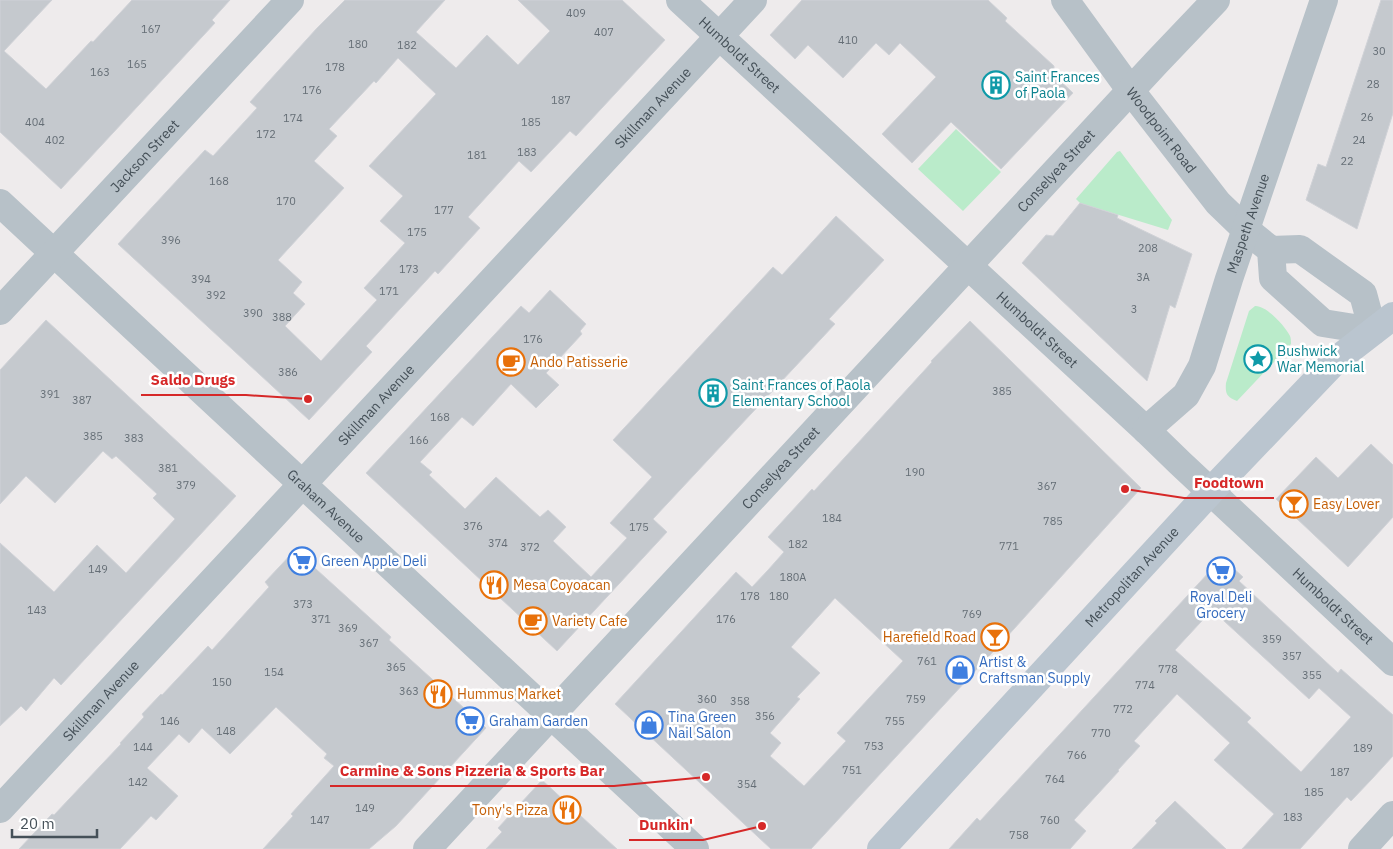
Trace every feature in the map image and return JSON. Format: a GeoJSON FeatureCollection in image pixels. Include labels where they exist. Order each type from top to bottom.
{"type":"FeatureCollection","features":[{"type":"Feature","properties":{"kind":"main road","name":"Metropolitan Avenue"},"geometry":{"type":"LineString","coordinates":[[881,849],[1210,492],[1335,361],[1386,329]]}},
{"type":"Feature","properties":{"kind":"street","name":"Jackson Street"},"geometry":{"type":"LineString","coordinates":[[0,311],[290,0]]}},
{"type":"Feature","properties":{"kind":"street","name":"Humboldt Street"},"geometry":{"type":"LineString","coordinates":[[680,0],[1146,430],[1393,662]]}},
{"type":"Feature","properties":{"kind":"street","name":"Skillman Avenue"},"geometry":{"type":"LineString","coordinates":[[0,809],[753,0]]}},
{"type":"Feature","properties":{"kind":"street","name":"Woodpoint Road"},"geometry":{"type":"LineString","coordinates":[[1065,0],[1131,91],[1218,203],[1245,229],[1271,250]]}},
{"type":"Feature","properties":{"kind":"street","name":"Conselyea Street"},"geometry":{"type":"LineString","coordinates":[[427,849],[1216,0]]}},
{"type":"Feature","properties":{"kind":"street","name":"Maspeth Avenue"},"geometry":{"type":"LineString","coordinates":[[1146,430],[1186,395],[1202,366],[1245,229],[1324,0]]}},
{"type":"Feature","properties":{"kind":"street","name":"Graham Avenue"},"geometry":{"type":"LineString","coordinates":[[0,203],[695,849]]}},
{"type":"Feature","properties":{"kind":"street"},"geometry":{"type":"LineString","coordinates":[[1300,249],[1363,294],[1386,329],[1323,323],[1273,278],[1271,250],[1300,249]]}},
{"type":"Feature","properties":{"kind":"street"},"geometry":{"type":"LineString","coordinates":[[1362,849],[1393,815]]}},
{"type":"Feature","properties":{"kind":"green space"},"geometry":{"type":"Polygon","coordinates":[[[956,129],[1001,172],[963,211],[918,169],[956,129]]]}},
{"type":"Feature","properties":{"kind":"green space"},"geometry":{"type":"Polygon","coordinates":[[[1120,151],[1172,220],[1168,230],[1080,203],[1076,199],[1117,152],[1120,151]]]}},
{"type":"Feature","properties":{"kind":"green space"},"geometry":{"type":"Polygon","coordinates":[[[1255,306],[1270,312],[1280,322],[1290,336],[1291,344],[1237,401],[1227,395],[1226,383],[1249,311],[1255,306]]]}},
{"type":"Feature","properties":{"kind":"building"},"geometry":{"type":"Polygon","coordinates":[[[0,0],[52,0],[4,51],[46,89],[132,0],[230,0],[212,20],[215,23],[61,189],[0,132],[0,0]]]}},
{"type":"Feature","properties":{"kind":"building"},"geometry":{"type":"Polygon","coordinates":[[[345,0],[445,0],[416,32],[456,68],[487,35],[518,65],[550,31],[518,0],[622,0],[665,40],[576,136],[570,131],[531,172],[519,161],[468,217],[480,228],[438,274],[435,271],[366,346],[372,352],[309,420],[118,244],[205,150],[213,156],[257,108],[250,102],[345,0]],[[398,58],[376,83],[374,81],[329,129],[337,136],[314,161],[344,188],[278,260],[302,282],[293,293],[305,304],[285,326],[321,361],[377,300],[364,288],[405,243],[380,221],[403,196],[369,166],[436,94],[398,58]]]}},
{"type":"Feature","properties":{"kind":"building","name":"Saint Frances of Paola"},"geometry":{"type":"Polygon","coordinates":[[[802,0],[988,0],[1007,18],[1005,21],[1054,66],[1054,75],[1073,93],[1001,169],[951,122],[912,163],[882,134],[936,77],[900,43],[889,55],[876,43],[843,78],[808,45],[795,59],[770,35],[802,0]]]}},
{"type":"Feature","properties":{"kind":"building"},"geometry":{"type":"Polygon","coordinates":[[[1381,0],[1393,0],[1393,113],[1357,229],[1306,200],[1318,164],[1326,167],[1381,0]]]}},
{"type":"Feature","properties":{"kind":"building"},"geometry":{"type":"Polygon","coordinates":[[[1080,203],[1118,215],[1117,218],[1192,254],[1175,308],[1170,305],[1147,381],[1022,263],[1046,235],[1053,236],[1080,203]]]}},
{"type":"Feature","properties":{"kind":"building"},"geometry":{"type":"Polygon","coordinates":[[[836,216],[884,260],[829,319],[835,324],[653,519],[667,532],[557,651],[366,473],[521,306],[529,313],[550,290],[586,324],[580,331],[582,334],[546,373],[559,385],[536,408],[511,384],[473,426],[462,417],[420,462],[432,472],[429,475],[465,509],[496,477],[540,517],[548,510],[566,527],[553,541],[591,577],[627,538],[610,523],[652,477],[613,440],[773,267],[782,275],[836,216]]]}},
{"type":"Feature","properties":{"kind":"building"},"geometry":{"type":"Polygon","coordinates":[[[46,320],[236,496],[61,685],[54,678],[26,711],[21,706],[0,726],[0,543],[54,592],[97,545],[126,573],[175,519],[153,498],[157,494],[116,456],[112,459],[103,451],[55,503],[26,476],[0,504],[0,370],[46,320]]]}},
{"type":"Feature","properties":{"kind":"building"},"geometry":{"type":"Polygon","coordinates":[[[970,321],[1141,488],[811,849],[771,849],[615,704],[736,572],[752,587],[768,570],[784,552],[768,537],[812,489],[814,491],[931,361],[970,321]],[[835,598],[791,647],[820,673],[797,697],[800,699],[770,733],[781,743],[770,756],[804,786],[846,741],[837,733],[903,661],[835,598]]]}},
{"type":"Feature","properties":{"kind":"building"},"geometry":{"type":"Polygon","coordinates":[[[1371,444],[1393,465],[1393,517],[1348,567],[1276,499],[1316,457],[1338,478],[1371,444]]]}},
{"type":"Feature","properties":{"kind":"building"},"geometry":{"type":"Polygon","coordinates":[[[295,550],[391,637],[389,640],[486,728],[396,826],[369,849],[263,849],[334,766],[324,758],[327,754],[276,707],[230,754],[202,728],[189,743],[179,734],[147,768],[178,796],[156,820],[151,816],[120,849],[19,849],[121,744],[144,717],[142,714],[161,694],[208,646],[212,650],[269,587],[265,582],[295,550]]]}},
{"type":"Feature","properties":{"kind":"building"},"geometry":{"type":"Polygon","coordinates":[[[1222,558],[1243,577],[1239,581],[1338,673],[1341,669],[1393,715],[1393,756],[1351,801],[1347,797],[1300,849],[1242,849],[1274,814],[1214,760],[1230,743],[1177,694],[1134,741],[1140,746],[1074,820],[1086,831],[1070,849],[949,849],[977,818],[980,821],[1222,558]],[[1212,610],[1175,650],[1251,718],[1247,722],[1301,772],[1351,717],[1319,688],[1309,699],[1212,610]]]}},
{"type":"Feature","properties":{"kind":"building"},"geometry":{"type":"Polygon","coordinates":[[[542,780],[617,849],[486,849],[502,832],[498,828],[542,780]]]}},
{"type":"Feature","properties":{"kind":"building"},"geometry":{"type":"Polygon","coordinates":[[[1175,801],[1226,849],[1132,849],[1157,823],[1155,821],[1175,801]]]}},
{"type":"Feature","properties":{"kind":"place","name":"Saint Frances of Paola"},"geometry":{"type":"Point","coordinates":[996,85]}},
{"type":"Feature","properties":{"kind":"place","name":"Bushwick War Memorial"},"geometry":{"type":"Point","coordinates":[1258,359]}},
{"type":"Feature","properties":{"kind":"place","name":"Ando Patisserie"},"geometry":{"type":"Point","coordinates":[511,362]}},
{"type":"Feature","properties":{"kind":"place","name":"Saint Frances of Paola Elementary School"},"geometry":{"type":"Point","coordinates":[713,393]}},
{"type":"Feature","properties":{"kind":"place","name":"Saldo Drugs"},"geometry":{"type":"Point","coordinates":[308,399]}},
{"type":"Feature","properties":{"kind":"place","name":"Foodtown"},"geometry":{"type":"Point","coordinates":[1125,489]}},
{"type":"Feature","properties":{"kind":"place","name":"Easy Lover"},"geometry":{"type":"Point","coordinates":[1294,504]}},
{"type":"Feature","properties":{"kind":"place","name":"Green Apple Deli"},"geometry":{"type":"Point","coordinates":[302,561]}},
{"type":"Feature","properties":{"kind":"place","name":"Royal Deli Grocery"},"geometry":{"type":"Point","coordinates":[1221,571]}},
{"type":"Feature","properties":{"kind":"place","name":"Mesa Coyoacan"},"geometry":{"type":"Point","coordinates":[494,585]}},
{"type":"Feature","properties":{"kind":"place","name":"Variety Cafe"},"geometry":{"type":"Point","coordinates":[533,621]}},
{"type":"Feature","properties":{"kind":"place","name":"Harefield Road"},"geometry":{"type":"Point","coordinates":[995,637]}},
{"type":"Feature","properties":{"kind":"place","name":"Artist & Craftsman Supply"},"geometry":{"type":"Point","coordinates":[960,670]}},
{"type":"Feature","properties":{"kind":"place","name":"Hummus Market"},"geometry":{"type":"Point","coordinates":[438,694]}},
{"type":"Feature","properties":{"kind":"place","name":"Graham Garden"},"geometry":{"type":"Point","coordinates":[470,721]}},
{"type":"Feature","properties":{"kind":"place","name":"Tina Green Nail Salon"},"geometry":{"type":"Point","coordinates":[649,725]}},
{"type":"Feature","properties":{"kind":"place","name":"Carmine & Sons Pizzeria & Sports Bar"},"geometry":{"type":"Point","coordinates":[706,777]}},
{"type":"Feature","properties":{"kind":"place","name":"Tony's Pizza"},"geometry":{"type":"Point","coordinates":[567,810]}},
{"type":"Feature","properties":{"kind":"place","name":"Dunkin'"},"geometry":{"type":"Point","coordinates":[762,826]}}]}
